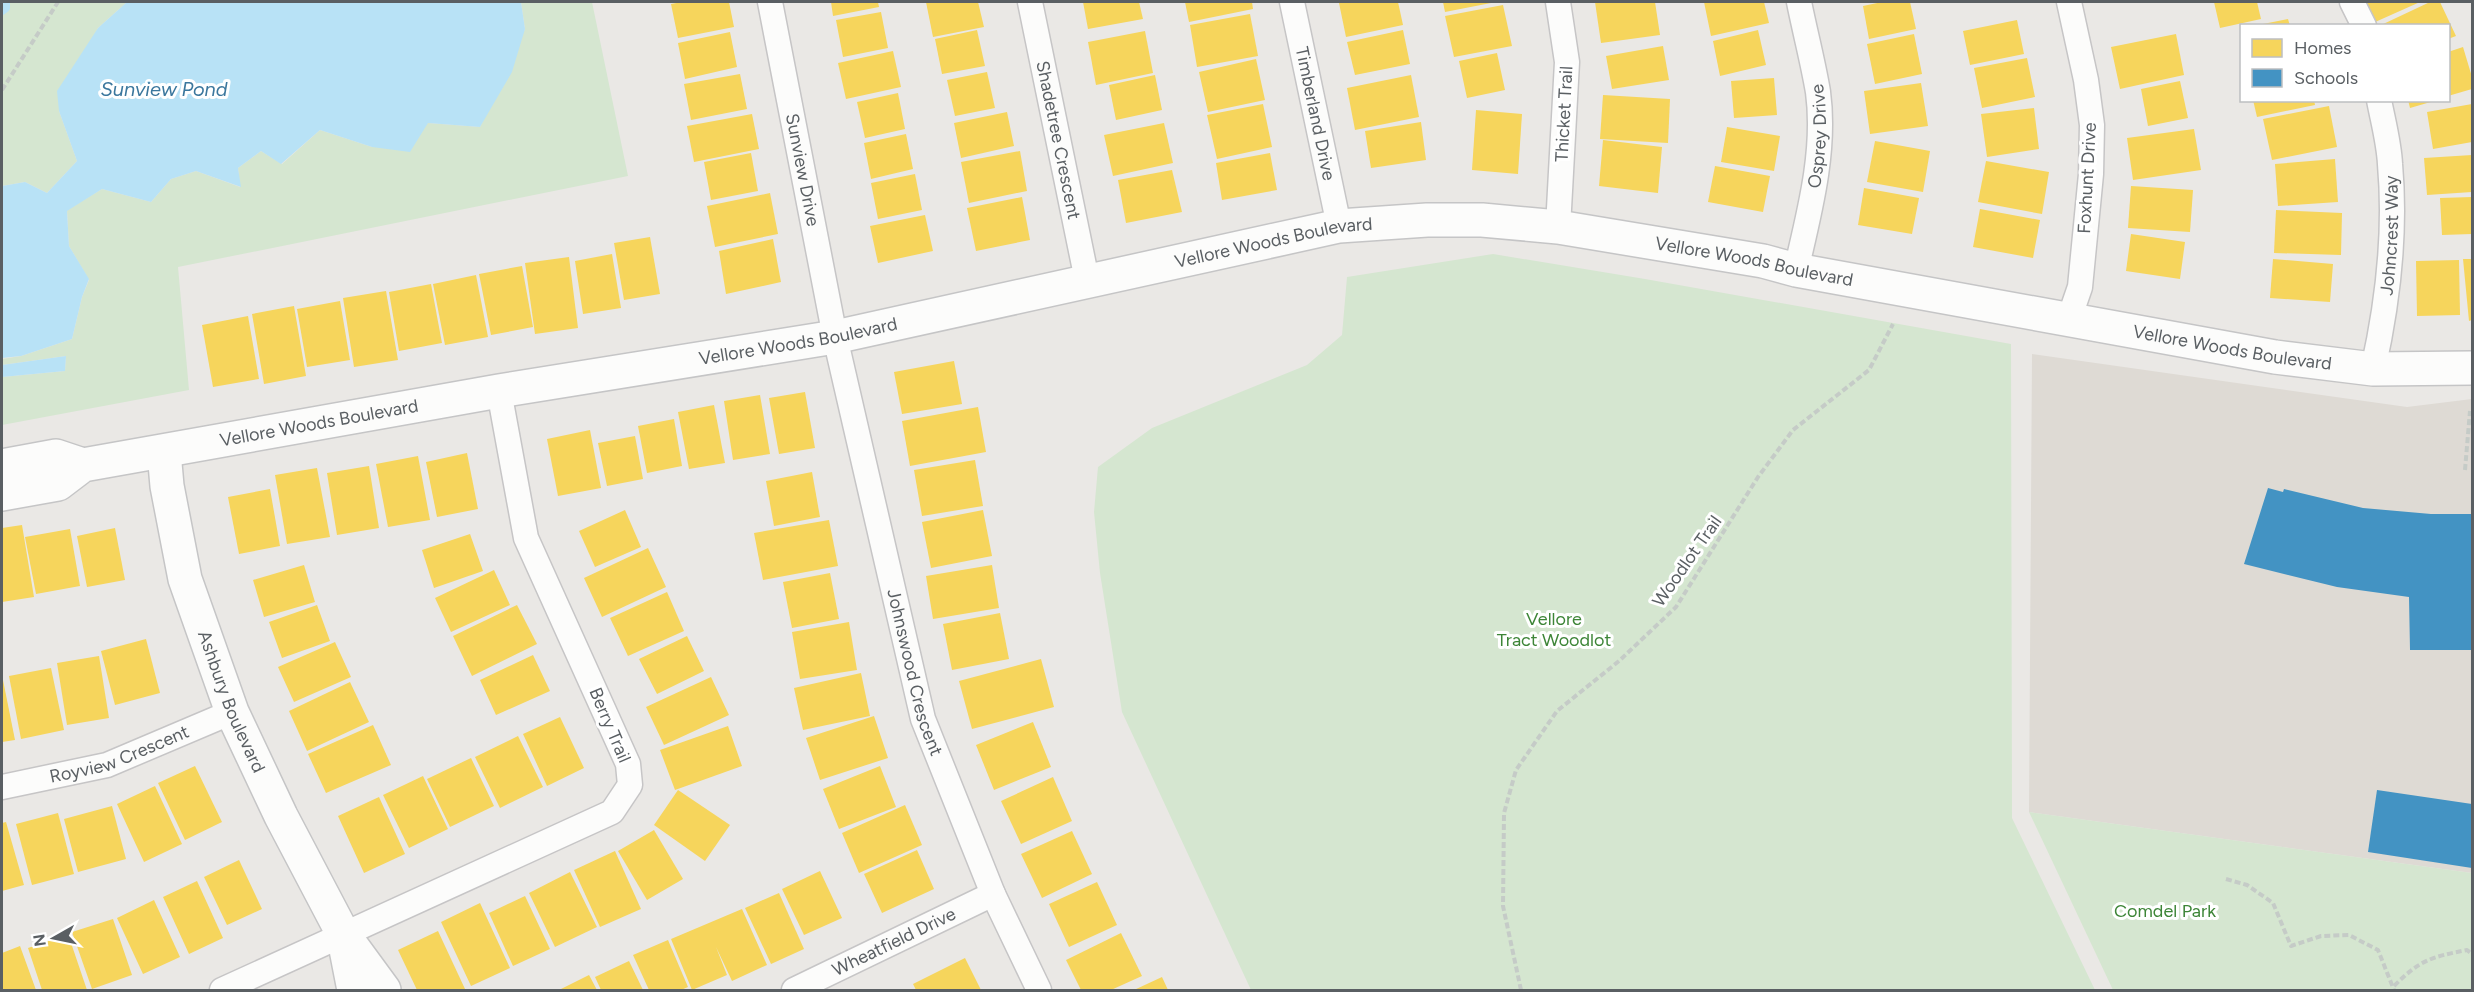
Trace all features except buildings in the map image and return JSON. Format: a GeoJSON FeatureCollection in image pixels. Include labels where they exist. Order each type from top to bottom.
{"type":"FeatureCollection","features":[{"type":"Feature","properties":{"kind":"street","name":"Sunview Drive"},"geometry":{"type":"LineString","coordinates":[[770,2],[835,337]]}},
{"type":"Feature","properties":{"kind":"street","name":"Shadetree Crescent"},"geometry":{"type":"LineString","coordinates":[[1030,2],[1087,280]]}},
{"type":"Feature","properties":{"kind":"street","name":"Timberland Drive"},"geometry":{"type":"LineString","coordinates":[[1292,2],[1339,226]]}},
{"type":"Feature","properties":{"kind":"street","name":"Thicket Trail"},"geometry":{"type":"LineString","coordinates":[[1558,2],[1567,62],[1558,227]]}},
{"type":"Feature","properties":{"kind":"street","name":"Osprey Drive"},"geometry":{"type":"LineString","coordinates":[[1796,270],[1815,175],[1820,131],[1818,93],[1800,2]]}},
{"type":"Feature","properties":{"kind":"street","name":"Foxhunt Drive"},"geometry":{"type":"LineString","coordinates":[[2069,2],[2086,80],[2092,125],[2091,174],[2080,287],[2069,319]]}},
{"type":"Feature","properties":{"kind":"street"},"geometry":{"type":"LineString","coordinates":[[2352,2],[2363,24]]}},
{"type":"Feature","properties":{"kind":"street","name":"Johncrest Way"},"geometry":{"type":"LineString","coordinates":[[2373,369],[2379,340],[2393,229],[2390,162],[2379,102]]}},
{"type":"Feature","properties":{"kind":"street","name":"Vellore Woods Boulevard"},"geometry":{"type":"LineString","coordinates":[[2,466],[56,456],[82,465],[164,452],[499,391],[835,337],[1339,226],[1438,220],[1482,220],[1558,227],[1763,261],[1796,270],[2275,357],[2373,369],[2472,368]]}},
{"type":"Feature","properties":{"kind":"street","name":"Johnswood Crescent"},"geometry":{"type":"LineString","coordinates":[[835,337],[923,719],[993,894],[1039,990]]}},
{"type":"Feature","properties":{"kind":"street","name":"Berry Trail"},"geometry":{"type":"LineString","coordinates":[[343,934],[612,812],[630,785],[628,764],[526,538],[499,391]]}},
{"type":"Feature","properties":{"kind":"street","name":"Ashbury Boulevard"},"geometry":{"type":"LineString","coordinates":[[164,452],[167,486],[185,579],[232,712],[281,816],[343,934],[384,990]]}},
{"type":"Feature","properties":{"kind":"street","name":"Vellore Woods Boulevard"},"geometry":{"type":"LineString","coordinates":[[2,494],[58,484],[82,465]]}},
{"type":"Feature","properties":{"kind":"street","name":"Royview Crescent"},"geometry":{"type":"LineString","coordinates":[[2,787],[106,765],[232,712]]}},
{"type":"Feature","properties":{"kind":"street","name":"Wheatfield Drive"},"geometry":{"type":"LineString","coordinates":[[794,990],[993,894]]}},
{"type":"Feature","properties":{"kind":"street"},"geometry":{"type":"LineString","coordinates":[[222,990],[343,934]]}},
{"type":"Feature","properties":{"kind":"street","name":"Ashbury Boulevard"},"geometry":{"type":"LineString","coordinates":[[343,934],[354,990]]}},
{"type":"Feature","properties":{"kind":"path"},"geometry":{"type":"LineString","coordinates":[[2,90],[58,2]]}},
{"type":"Feature","properties":{"kind":"path","name":"Woodlot Trail"},"geometry":{"type":"LineString","coordinates":[[1521,990],[1503,906],[1504,813],[1516,770],[1557,711],[1619,661],[1676,606],[1758,477],[1793,430],[1869,370],[1893,324]]}},
{"type":"Feature","properties":{"kind":"path"},"geometry":{"type":"LineString","coordinates":[[2465,470],[2470,411]]}},
{"type":"Feature","properties":{"kind":"path"},"geometry":{"type":"LineString","coordinates":[[2226,879],[2247,885],[2273,903],[2292,946],[2321,936],[2349,935],[2378,950],[2394,988],[2410,971],[2430,957],[2467,950],[2472,954]]}},
{"type":"Feature","properties":{"kind":"shaded area"},"geometry":{"type":"Polygon","coordinates":[[[2032,354],[2407,407],[2472,399],[2472,873],[2029,812],[2032,354]]]}},
{"type":"Feature","properties":{"kind":"green space"},"geometry":{"type":"Polygon","coordinates":[[[2,2],[127,2],[98,28],[59,111],[77,161],[47,193],[25,182],[2,186],[2,2]]]}},
{"type":"Feature","properties":{"kind":"green space"},"geometry":{"type":"Polygon","coordinates":[[[521,2],[592,2],[628,176],[178,267],[189,390],[2,425],[2,377],[65,371],[66,356],[2,365],[2,359],[21,356],[72,339],[82,297],[89,280],[69,246],[67,210],[102,189],[151,202],[171,179],[196,171],[240,187],[238,168],[261,151],[282,164],[320,130],[372,147],[428,123],[480,127],[525,29],[521,2]]]}},
{"type":"Feature","properties":{"kind":"green space","name":"Vellore Tract Woodlot"},"geometry":{"type":"Polygon","coordinates":[[[1493,254],[2011,344],[2012,818],[2095,990],[1251,990],[1122,712],[1100,573],[1094,512],[1098,467],[1152,428],[1307,365],[1342,335],[1347,277],[1493,254]]]}},
{"type":"Feature","properties":{"kind":"green space","name":"Comdel Park"},"geometry":{"type":"Polygon","coordinates":[[[2029,812],[2472,873],[2472,990],[2113,990],[2029,812]]]}},
{"type":"Feature","properties":{"kind":"water","name":"Sunview Pond"},"geometry":{"type":"Polygon","coordinates":[[[127,2],[521,2],[525,29],[512,72],[480,127],[428,123],[410,152],[372,147],[320,130],[281,164],[261,151],[238,168],[241,187],[196,171],[171,179],[151,202],[102,189],[67,211],[69,246],[89,279],[82,297],[72,339],[21,356],[2,358],[2,186],[25,182],[47,193],[77,161],[59,111],[57,91],[98,28],[127,2]]]}},
{"type":"Feature","properties":{"kind":"water"},"geometry":{"type":"Polygon","coordinates":[[[66,356],[65,371],[2,377],[2,365],[66,356]]]}},
{"type":"Feature","properties":{"kind":"waterway"},"geometry":{"type":"LineString","coordinates":[[2,11],[6,8],[6,2]]}}]}
